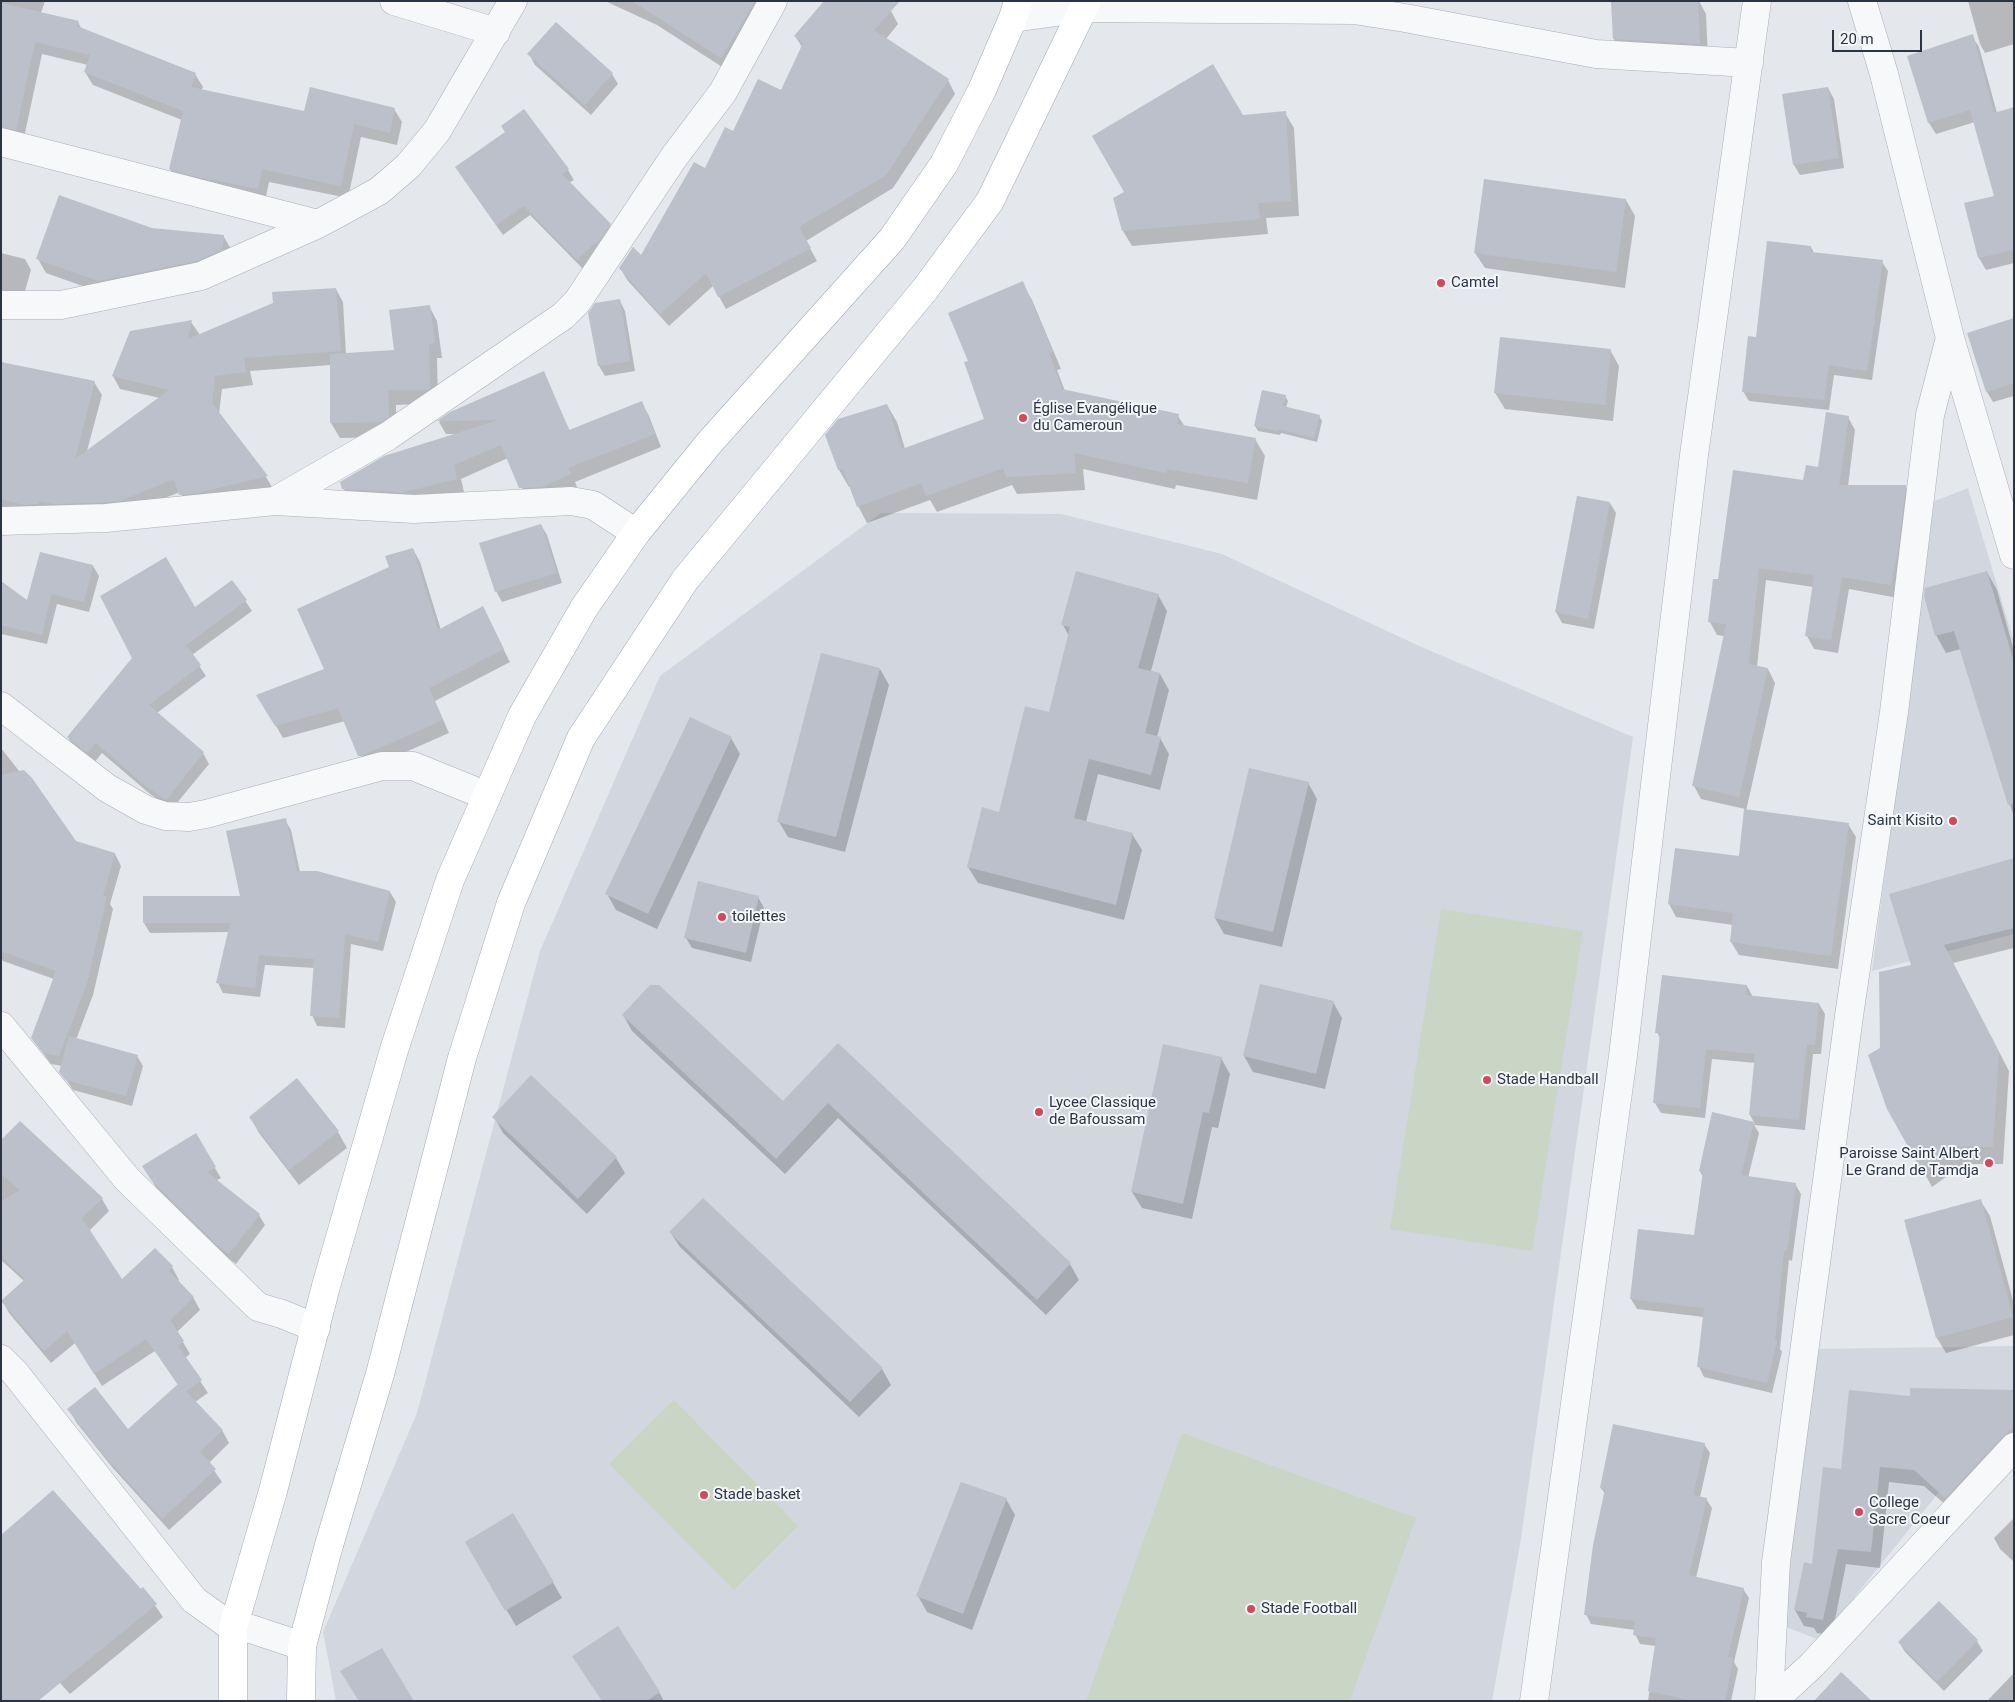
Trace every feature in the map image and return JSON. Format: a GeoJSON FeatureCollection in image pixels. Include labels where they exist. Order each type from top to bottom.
{"type":"FeatureCollection","features":[{"type":"Feature","properties":{"kind":"main road"},"geometry":{"type":"LineString","coordinates":[[300,1701],[302,1646],[328,1545],[380,1374],[462,1058],[511,903],[581,738],[685,580],[926,288],[990,201],[1087,5]]}},
{"type":"Feature","properties":{"kind":"main road"},"geometry":{"type":"LineString","coordinates":[[233,1701],[233,1628],[273,1491],[316,1328],[394,1050],[450,880],[522,716],[584,608],[636,533],[710,442],[892,238],[944,164],[982,90],[1015,10]]}},
{"type":"Feature","properties":{"kind":"street"},"geometry":{"type":"LineString","coordinates":[[394,1],[496,32]]}},
{"type":"Feature","properties":{"kind":"street"},"geometry":{"type":"LineString","coordinates":[[1,305],[61,305],[201,276],[318,224],[379,191],[408,166],[437,132],[513,1]]}},
{"type":"Feature","properties":{"kind":"street"},"geometry":{"type":"LineString","coordinates":[[275,501],[388,436],[563,316],[577,302],[674,157],[723,92],[773,1]]}},
{"type":"Feature","properties":{"kind":"street"},"geometry":{"type":"LineString","coordinates":[[1534,1701],[1623,1056],[1694,455],[1757,1]]}},
{"type":"Feature","properties":{"kind":"street"},"geometry":{"type":"LineString","coordinates":[[1862,1],[1884,74],[1950,338],[2014,555]]}},
{"type":"Feature","properties":{"kind":"street"},"geometry":{"type":"LineString","coordinates":[[1015,10],[1087,5],[1354,10],[1596,54],[1749,63]]}},
{"type":"Feature","properties":{"kind":"street"},"geometry":{"type":"LineString","coordinates":[[1,142],[318,224]]}},
{"type":"Feature","properties":{"kind":"street"},"geometry":{"type":"LineString","coordinates":[[1769,1701],[1776,1562],[1848,1026],[1894,712],[1930,415],[1950,338]]}},
{"type":"Feature","properties":{"kind":"street"},"geometry":{"type":"LineString","coordinates":[[1,521],[106,518],[275,501],[414,509],[571,501],[594,505],[636,533]]}},
{"type":"Feature","properties":{"kind":"street"},"geometry":{"type":"LineString","coordinates":[[1,706],[108,788],[146,810],[165,816],[189,817],[206,814],[382,766],[413,766],[487,796]]}},
{"type":"Feature","properties":{"kind":"street"},"geometry":{"type":"LineString","coordinates":[[1,1026],[127,1179],[258,1307],[282,1314],[316,1328]]}},
{"type":"Feature","properties":{"kind":"street"},"geometry":{"type":"LineString","coordinates":[[1,1359],[15,1373],[194,1600],[233,1628],[251,1629],[302,1646]]}},
{"type":"Feature","properties":{"kind":"street"},"geometry":{"type":"LineString","coordinates":[[1773,1701],[1825,1651],[2014,1447]]}},
{"type":"Feature","properties":{"kind":"shaded area","name":"Saint Kisito"},"geometry":{"type":"Polygon","coordinates":[[[1968,488],[2014,642],[2014,934],[1872,971],[1907,707],[1930,503],[1968,488]]]}},
{"type":"Feature","properties":{"kind":"shaded area","name":"Lycee Classique de Bafoussam"},"geometry":{"type":"Polygon","coordinates":[[[881,513],[1061,514],[1222,554],[1417,645],[1633,737],[1521,1539],[1492,1701],[336,1701],[323,1632],[417,1413],[540,951],[660,676],[881,513]]]}},
{"type":"Feature","properties":{"kind":"shaded area","name":"College Sacre Coeur"},"geometry":{"type":"Polygon","coordinates":[[[2014,1346],[2014,1399],[1820,1640],[1778,1624],[1818,1349],[2014,1346]]]}},
{"type":"Feature","properties":{"kind":"green space","name":"Stade Handball"},"geometry":{"type":"Polygon","coordinates":[[[1441,909],[1583,931],[1532,1251],[1390,1229],[1441,909]]]}},
{"type":"Feature","properties":{"kind":"green space","name":"Stade basket"},"geometry":{"type":"Polygon","coordinates":[[[674,1400],[798,1526],[734,1590],[609,1464],[674,1400]]]}},
{"type":"Feature","properties":{"kind":"green space","name":"Stade Football"},"geometry":{"type":"Polygon","coordinates":[[[1182,1433],[1416,1518],[1350,1701],[1086,1701],[1182,1433]]]}},
{"type":"Feature","properties":{"kind":"building"},"geometry":{"type":"Polygon","coordinates":[[[632,1],[755,1],[721,58],[632,1]]]}},
{"type":"Feature","properties":{"kind":"building"},"geometry":{"type":"Polygon","coordinates":[[[824,1],[900,1],[874,30],[949,79],[886,175],[799,227],[811,248],[718,297],[706,273],[660,314],[619,268],[633,247],[641,255],[694,162],[705,168],[725,127],[733,131],[758,79],[781,90],[803,43],[794,36],[824,1]]]}},
{"type":"Feature","properties":{"kind":"building"},"geometry":{"type":"Polygon","coordinates":[[[1611,1],[1698,1],[1700,44],[1613,39],[1611,1]]]}},
{"type":"Feature","properties":{"kind":"building"},"geometry":{"type":"Polygon","coordinates":[[[1,3],[79,21],[77,26],[196,73],[191,87],[304,111],[310,87],[395,108],[390,133],[354,124],[341,186],[262,169],[258,189],[193,176],[169,169],[183,111],[84,72],[90,55],[35,42],[16,130],[1,127],[1,3]]]}},
{"type":"Feature","properties":{"kind":"building"},"geometry":{"type":"Polygon","coordinates":[[[556,22],[613,73],[585,105],[527,54],[556,22]]]}},
{"type":"Feature","properties":{"kind":"building"},"geometry":{"type":"Polygon","coordinates":[[[1973,34],[1994,113],[2014,107],[2014,250],[1978,258],[1964,203],[1994,196],[1970,110],[1928,123],[1907,56],[1973,34]]]}},
{"type":"Feature","properties":{"kind":"building"},"geometry":{"type":"Polygon","coordinates":[[[1213,64],[1243,115],[1286,111],[1291,201],[1258,203],[1260,219],[1122,231],[1113,198],[1124,192],[1092,136],[1213,64]]]}},
{"type":"Feature","properties":{"kind":"building"},"geometry":{"type":"Polygon","coordinates":[[[1828,87],[1839,158],[1793,165],[1782,94],[1828,87]]]}},
{"type":"Feature","properties":{"kind":"building"},"geometry":{"type":"Polygon","coordinates":[[[524,109],[569,169],[562,174],[611,224],[597,244],[596,242],[577,260],[524,206],[496,225],[455,167],[505,132],[501,126],[524,109]]]}},
{"type":"Feature","properties":{"kind":"building"},"geometry":{"type":"Polygon","coordinates":[[[1484,179],[1626,199],[1616,272],[1474,253],[1484,179]]]}},
{"type":"Feature","properties":{"kind":"building"},"geometry":{"type":"Polygon","coordinates":[[[59,195],[152,228],[224,235],[222,250],[196,261],[99,281],[36,259],[59,195]]]}},
{"type":"Feature","properties":{"kind":"building"},"geometry":{"type":"Polygon","coordinates":[[[1767,241],[1811,246],[1811,252],[1883,260],[1867,371],[1829,365],[1824,400],[1742,392],[1748,336],[1756,337],[1767,241]]]}},
{"type":"Feature","properties":{"kind":"building"},"geometry":{"type":"Polygon","coordinates":[[[1023,281],[1053,352],[1049,353],[1062,389],[1179,414],[1177,424],[1256,438],[1248,483],[1167,469],[1166,473],[1074,453],[1076,473],[1006,477],[1003,468],[926,496],[921,483],[857,507],[843,469],[838,470],[825,435],[838,419],[887,404],[902,449],[984,419],[964,362],[968,361],[948,313],[1023,281]]]}},
{"type":"Feature","properties":{"kind":"building"},"geometry":{"type":"Polygon","coordinates":[[[336,288],[341,351],[244,358],[246,372],[215,376],[212,403],[268,476],[197,493],[179,495],[174,479],[120,501],[55,504],[39,501],[38,504],[24,505],[1,499],[1,362],[95,381],[75,459],[169,390],[112,376],[130,331],[192,320],[188,339],[273,303],[272,292],[336,288]]]}},
{"type":"Feature","properties":{"kind":"building"},"geometry":{"type":"Polygon","coordinates":[[[620,299],[630,361],[598,366],[588,313],[595,303],[620,299]]]}},
{"type":"Feature","properties":{"kind":"building"},"geometry":{"type":"Polygon","coordinates":[[[430,305],[435,343],[429,344],[430,388],[428,390],[388,390],[389,417],[380,422],[330,423],[330,354],[394,350],[389,310],[430,305]]]}},
{"type":"Feature","properties":{"kind":"building"},"geometry":{"type":"Polygon","coordinates":[[[2014,318],[2014,383],[1986,392],[1967,333],[2014,318]]]}},
{"type":"Feature","properties":{"kind":"building"},"geometry":{"type":"Polygon","coordinates":[[[1500,337],[1611,349],[1605,405],[1494,393],[1500,337]]]}},
{"type":"Feature","properties":{"kind":"building"},"geometry":{"type":"Polygon","coordinates":[[[544,371],[569,430],[642,401],[655,434],[568,468],[571,474],[542,487],[519,488],[501,445],[454,465],[457,479],[399,493],[392,491],[342,489],[340,482],[384,456],[499,420],[437,421],[450,412],[544,371]]]}},
{"type":"Feature","properties":{"kind":"building"},"geometry":{"type":"Polygon","coordinates":[[[1262,390],[1286,395],[1283,406],[1320,415],[1314,438],[1278,429],[1278,431],[1254,426],[1262,390]]]}},
{"type":"Feature","properties":{"kind":"building"},"geometry":{"type":"Polygon","coordinates":[[[1826,412],[1849,416],[1839,485],[1906,485],[1899,544],[1891,585],[1842,577],[1831,640],[1805,636],[1814,575],[1759,568],[1749,664],[1768,668],[1739,797],[1692,786],[1726,624],[1708,622],[1713,579],[1718,579],[1733,470],[1803,480],[1806,465],[1818,467],[1826,412]]]}},
{"type":"Feature","properties":{"kind":"building"},"geometry":{"type":"Polygon","coordinates":[[[1577,496],[1610,502],[1588,619],[1555,612],[1577,496]]]}},
{"type":"Feature","properties":{"kind":"building"},"geometry":{"type":"Polygon","coordinates":[[[541,524],[557,573],[495,592],[479,543],[541,524]]]}},
{"type":"Feature","properties":{"kind":"building"},"geometry":{"type":"Polygon","coordinates":[[[413,548],[438,630],[483,606],[504,649],[429,688],[443,720],[361,756],[358,756],[338,708],[275,726],[256,695],[324,669],[297,609],[389,567],[385,556],[413,548]]]}},
{"type":"Feature","properties":{"kind":"building"},"geometry":{"type":"Polygon","coordinates":[[[40,552],[93,565],[84,602],[51,594],[42,635],[1,625],[1,581],[27,600],[40,552]]]}},
{"type":"Feature","properties":{"kind":"building"},"geometry":{"type":"Polygon","coordinates":[[[166,557],[195,607],[232,580],[247,600],[186,645],[201,665],[149,705],[204,752],[166,800],[143,784],[96,743],[87,753],[67,737],[132,658],[100,596],[166,557]]]}},
{"type":"Feature","properties":{"kind":"building"},"geometry":{"type":"Polygon","coordinates":[[[1076,571],[1159,594],[1138,668],[1160,673],[1145,733],[1161,737],[1151,775],[1089,759],[1074,818],[1133,833],[1116,905],[967,867],[982,807],[999,812],[1025,706],[1049,712],[1070,627],[1061,625],[1076,571]]]}},
{"type":"Feature","properties":{"kind":"building"},"geometry":{"type":"Polygon","coordinates":[[[1987,571],[2014,662],[2014,804],[2008,805],[1954,631],[1935,636],[1924,596],[1925,588],[1987,571]]]}},
{"type":"Feature","properties":{"kind":"building"},"geometry":{"type":"Polygon","coordinates":[[[821,653],[880,668],[836,837],[777,822],[821,653]]]}},
{"type":"Feature","properties":{"kind":"building"},"geometry":{"type":"Polygon","coordinates":[[[690,717],[732,737],[648,914],[605,894],[690,717]]]}},
{"type":"Feature","properties":{"kind":"building"},"geometry":{"type":"Polygon","coordinates":[[[1249,768],[1309,782],[1273,932],[1214,918],[1249,768]]]}},
{"type":"Feature","properties":{"kind":"building"},"geometry":{"type":"Polygon","coordinates":[[[24,770],[32,778],[76,841],[115,853],[103,896],[107,896],[87,983],[59,1056],[43,1053],[31,1038],[56,971],[1,951],[1,775],[24,770]]]}},
{"type":"Feature","properties":{"kind":"building"},"geometry":{"type":"Polygon","coordinates":[[[1744,809],[1849,823],[1831,956],[1730,942],[1733,913],[1668,904],[1675,848],[1739,856],[1744,809]]]}},
{"type":"Feature","properties":{"kind":"building"},"geometry":{"type":"Polygon","coordinates":[[[286,818],[297,871],[317,871],[390,891],[378,942],[345,934],[339,1018],[310,1016],[314,959],[259,955],[255,988],[216,983],[230,923],[143,923],[143,896],[240,896],[226,831],[286,818]]]}},
{"type":"Feature","properties":{"kind":"building"},"geometry":{"type":"Polygon","coordinates":[[[2014,858],[2014,928],[1944,945],[1999,1052],[1993,1147],[1954,1146],[1921,1170],[1887,1109],[1868,1055],[1880,1048],[1879,972],[1911,965],[1889,894],[2014,858]]]}},
{"type":"Feature","properties":{"kind":"building","name":"toilettes"},"geometry":{"type":"Polygon","coordinates":[[[698,881],[759,896],[746,953],[684,938],[698,881]]]}},
{"type":"Feature","properties":{"kind":"building"},"geometry":{"type":"Polygon","coordinates":[[[1662,975],[1747,985],[1746,995],[1819,1003],[1815,1045],[1807,1044],[1799,1120],[1749,1115],[1755,1054],[1706,1049],[1700,1108],[1653,1103],[1660,1033],[1655,1033],[1662,975]]]}},
{"type":"Feature","properties":{"kind":"building"},"geometry":{"type":"Polygon","coordinates":[[[1260,984],[1334,1001],[1316,1074],[1243,1056],[1260,984]]]}},
{"type":"Feature","properties":{"kind":"building"},"geometry":{"type":"Polygon","coordinates":[[[650,985],[659,985],[783,1101],[838,1043],[1071,1263],[1037,1300],[828,1103],[776,1159],[622,1015],[650,985]]]}},
{"type":"Feature","properties":{"kind":"building"},"geometry":{"type":"Polygon","coordinates":[[[69,1036],[138,1055],[126,1096],[65,1080],[59,1072],[69,1036]]]}},
{"type":"Feature","properties":{"kind":"building"},"geometry":{"type":"Polygon","coordinates":[[[1163,1044],[1222,1057],[1209,1113],[1203,1112],[1183,1204],[1131,1192],[1163,1044]]]}},
{"type":"Feature","properties":{"kind":"building"},"geometry":{"type":"Polygon","coordinates":[[[531,1075],[617,1157],[578,1199],[492,1117],[531,1075]]]}},
{"type":"Feature","properties":{"kind":"building"},"geometry":{"type":"Polygon","coordinates":[[[297,1078],[339,1131],[289,1170],[249,1117],[297,1078]]]}},
{"type":"Feature","properties":{"kind":"building"},"geometry":{"type":"Polygon","coordinates":[[[1712,1112],[1754,1122],[1741,1175],[1796,1183],[1787,1251],[1784,1251],[1775,1340],[1777,1341],[1767,1383],[1697,1367],[1704,1308],[1630,1299],[1638,1229],[1694,1235],[1703,1172],[1699,1171],[1712,1112]]]}},
{"type":"Feature","properties":{"kind":"building"},"geometry":{"type":"Polygon","coordinates":[[[20,1121],[103,1198],[82,1218],[122,1279],[155,1248],[173,1266],[169,1271],[194,1297],[170,1320],[184,1341],[178,1346],[202,1380],[186,1391],[223,1430],[200,1452],[216,1469],[162,1519],[103,1454],[67,1409],[95,1387],[128,1429],[178,1384],[146,1339],[94,1374],[67,1331],[44,1351],[1,1301],[25,1279],[1,1256],[1,1202],[20,1190],[1,1174],[1,1140],[20,1121]]]}},
{"type":"Feature","properties":{"kind":"building"},"geometry":{"type":"Polygon","coordinates":[[[196,1133],[216,1167],[207,1172],[260,1214],[229,1254],[217,1245],[151,1180],[142,1166],[196,1133]]]}},
{"type":"Feature","properties":{"kind":"building"},"geometry":{"type":"Polygon","coordinates":[[[703,1198],[883,1368],[850,1402],[669,1232],[703,1198]]]}},
{"type":"Feature","properties":{"kind":"building"},"geometry":{"type":"Polygon","coordinates":[[[1981,1199],[2013,1317],[1936,1338],[1904,1220],[1981,1199]]]}},
{"type":"Feature","properties":{"kind":"building"},"geometry":{"type":"Polygon","coordinates":[[[1910,1388],[2014,1390],[2014,1427],[2003,1436],[1945,1498],[1914,1470],[1880,1467],[1871,1552],[1838,1549],[1823,1620],[1806,1617],[1807,1613],[1794,1610],[1804,1562],[1812,1564],[1823,1467],[1841,1469],[1849,1390],[1910,1396],[1910,1388]]]}},
{"type":"Feature","properties":{"kind":"building"},"geometry":{"type":"Polygon","coordinates":[[[1613,1424],[1705,1443],[1693,1495],[1707,1498],[1689,1575],[1744,1588],[1728,1657],[1733,1658],[1725,1701],[1694,1701],[1648,1691],[1656,1638],[1633,1635],[1635,1621],[1584,1615],[1593,1545],[1605,1489],[1600,1488],[1613,1424]]]}},
{"type":"Feature","properties":{"kind":"building"},"geometry":{"type":"Polygon","coordinates":[[[961,1482],[1007,1498],[963,1614],[916,1596],[961,1482]]]}},
{"type":"Feature","properties":{"kind":"building"},"geometry":{"type":"Polygon","coordinates":[[[53,1490],[141,1589],[143,1587],[157,1604],[38,1701],[1,1701],[1,1535],[53,1490]]]}},
{"type":"Feature","properties":{"kind":"building"},"geometry":{"type":"Polygon","coordinates":[[[513,1513],[554,1582],[505,1611],[465,1542],[513,1513]]]}},
{"type":"Feature","properties":{"kind":"building"},"geometry":{"type":"Polygon","coordinates":[[[1939,1601],[1978,1640],[1937,1682],[1898,1642],[1939,1601]]]}},
{"type":"Feature","properties":{"kind":"building"},"geometry":{"type":"Polygon","coordinates":[[[618,1626],[660,1692],[647,1701],[602,1701],[572,1656],[618,1626]]]}},
{"type":"Feature","properties":{"kind":"building"},"geometry":{"type":"Polygon","coordinates":[[[382,1648],[414,1701],[359,1701],[340,1671],[382,1648]]]}},
{"type":"Feature","properties":{"kind":"building"},"geometry":{"type":"Polygon","coordinates":[[[1841,1672],[1872,1701],[1814,1701],[1841,1672]]]}},
{"type":"Feature","properties":{"kind":"place","name":"Camtel"},"geometry":{"type":"Point","coordinates":[1441,283]}},
{"type":"Feature","properties":{"kind":"place","name":"Église Evangélique du Cameroun"},"geometry":{"type":"Point","coordinates":[1023,418]}},
{"type":"Feature","properties":{"kind":"place","name":"Saint Kisito"},"geometry":{"type":"Point","coordinates":[1953,821]}},
{"type":"Feature","properties":{"kind":"place","name":"toilettes"},"geometry":{"type":"Point","coordinates":[722,917]}},
{"type":"Feature","properties":{"kind":"place","name":"Stade Handball"},"geometry":{"type":"Point","coordinates":[1487,1080]}},
{"type":"Feature","properties":{"kind":"place","name":"Lycee Classique de Bafoussam"},"geometry":{"type":"Point","coordinates":[1039,1112]}},
{"type":"Feature","properties":{"kind":"place","name":"Paroisse Saint Albert Le Grand de Tamdja"},"geometry":{"type":"Point","coordinates":[1989,1163]}},
{"type":"Feature","properties":{"kind":"place","name":"Stade basket"},"geometry":{"type":"Point","coordinates":[704,1495]}},
{"type":"Feature","properties":{"kind":"place","name":"College Sacre Coeur"},"geometry":{"type":"Point","coordinates":[1859,1512]}},
{"type":"Feature","properties":{"kind":"place","name":"Stade Football"},"geometry":{"type":"Point","coordinates":[1251,1609]}}]}
